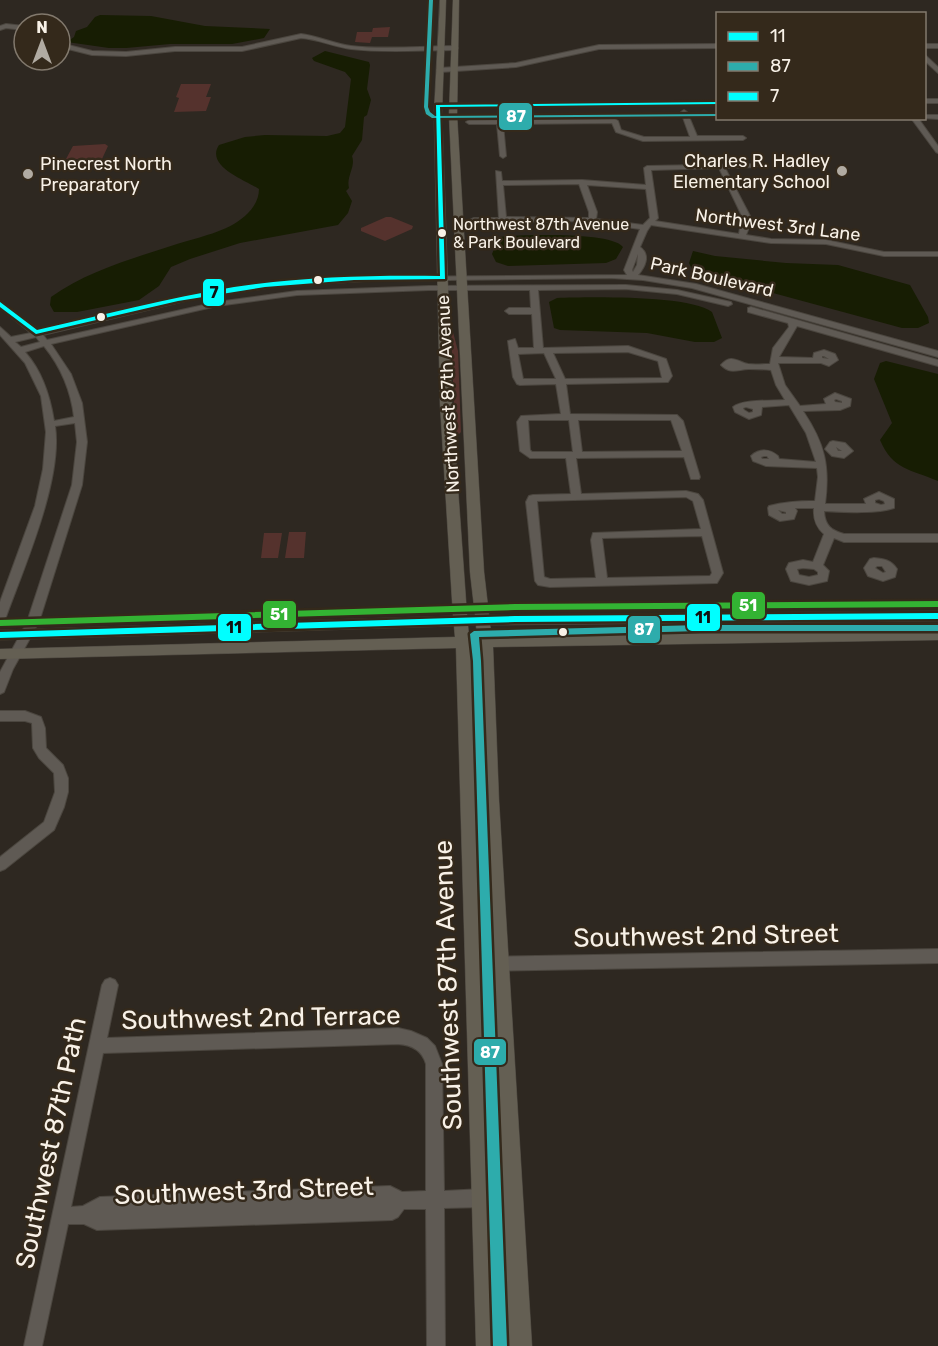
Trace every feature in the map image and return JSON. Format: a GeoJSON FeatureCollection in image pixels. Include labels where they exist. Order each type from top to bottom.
{"type":"FeatureCollection","features":[{"type":"Feature","properties":{"kind":"main road","name":"Northwest 87th Avenue"},"geometry":{"type":"LineString","coordinates":[[443,0],[438,105],[446,404],[460,622]]}},
{"type":"Feature","properties":{"kind":"main road","name":"Northwest 87th Avenue"},"geometry":{"type":"LineString","coordinates":[[456,0],[453,105],[477,572],[486,642]]}},
{"type":"Feature","properties":{"kind":"main road"},"geometry":{"type":"LineString","coordinates":[[441,216],[459,216]]}},
{"type":"Feature","properties":{"kind":"main road"},"geometry":{"type":"LineString","coordinates":[[0,635],[484,620],[711,616],[935,616]]}},
{"type":"Feature","properties":{"kind":"main road"},"geometry":{"type":"LineString","coordinates":[[828,637],[837,627],[910,625],[935,616]]}},
{"type":"Feature","properties":{"kind":"main road","name":"Southwest 87th Avenue"},"geometry":{"type":"LineString","coordinates":[[460,622],[463,643],[488,1346]]}},
{"type":"Feature","properties":{"kind":"main road"},"geometry":{"type":"LineString","coordinates":[[0,654],[486,642],[938,635]]}},
{"type":"Feature","properties":{"kind":"main road"},"geometry":{"type":"LineString","coordinates":[[486,642],[520,1346]]}},
{"type":"Feature","properties":{"kind":"street"},"geometry":{"type":"LineString","coordinates":[[72,48],[85,52],[117,54],[176,49],[242,49],[295,36],[312,37],[332,45],[354,48],[455,47]]}},
{"type":"Feature","properties":{"kind":"street"},"geometry":{"type":"LineString","coordinates":[[440,70],[516,65],[579,50],[608,47],[716,46]]}},
{"type":"Feature","properties":{"kind":"street"},"geometry":{"type":"LineString","coordinates":[[926,58],[938,72]]}},
{"type":"Feature","properties":{"kind":"street"},"geometry":{"type":"LineString","coordinates":[[438,105],[716,103]]}},
{"type":"Feature","properties":{"kind":"street"},"geometry":{"type":"LineString","coordinates":[[614,104],[611,108],[618,130],[638,138],[743,138]]}},
{"type":"Feature","properties":{"kind":"street"},"geometry":{"type":"LineString","coordinates":[[684,112],[694,138]]}},
{"type":"Feature","properties":{"kind":"street"},"geometry":{"type":"LineString","coordinates":[[469,122],[567,129],[590,122],[616,120]]}},
{"type":"Feature","properties":{"kind":"street"},"geometry":{"type":"LineString","coordinates":[[915,120],[938,151]]}},
{"type":"Feature","properties":{"kind":"street"},"geometry":{"type":"LineString","coordinates":[[500,126],[503,156]]}},
{"type":"Feature","properties":{"kind":"street"},"geometry":{"type":"LineString","coordinates":[[630,288],[632,277],[628,270],[636,248],[654,216],[646,170],[648,167],[756,165]]}},
{"type":"Feature","properties":{"kind":"street"},"geometry":{"type":"LineString","coordinates":[[721,166],[746,216],[742,237]]}},
{"type":"Feature","properties":{"kind":"street"},"geometry":{"type":"LineString","coordinates":[[498,172],[503,220]]}},
{"type":"Feature","properties":{"kind":"street"},"geometry":{"type":"LineString","coordinates":[[499,183],[582,183],[649,187]]}},
{"type":"Feature","properties":{"kind":"street"},"geometry":{"type":"LineString","coordinates":[[582,183],[593,212],[592,220]]}},
{"type":"Feature","properties":{"kind":"street","name":"Northwest 3rd Lane"},"geometry":{"type":"LineString","coordinates":[[474,220],[592,220],[778,241],[826,242],[884,254],[938,254]]}},
{"type":"Feature","properties":{"kind":"street"},"geometry":{"type":"LineString","coordinates":[[576,496],[569,417],[561,382],[543,350],[534,288],[542,284],[594,276]]}},
{"type":"Feature","properties":{"kind":"street","name":"Park Boulevard"},"geometry":{"type":"LineString","coordinates":[[462,284],[594,276],[632,277],[693,286],[938,363]]}},
{"type":"Feature","properties":{"kind":"street"},"geometry":{"type":"LineString","coordinates":[[304,281],[312,292]]}},
{"type":"Feature","properties":{"kind":"street","name":"Park Boulevard"},"geometry":{"type":"LineString","coordinates":[[11,340],[36,332],[212,294],[304,281],[443,283],[534,288],[630,288],[700,297],[938,354]]}},
{"type":"Feature","properties":{"kind":"street","name":"Park Boulevard"},"geometry":{"type":"LineString","coordinates":[[21,350],[217,304],[312,292],[443,283]]}},
{"type":"Feature","properties":{"kind":"street"},"geometry":{"type":"LineString","coordinates":[[0,304],[36,332],[67,374],[80,419],[82,452],[77,485],[33,622],[7,669],[0,689]]}},
{"type":"Feature","properties":{"kind":"street"},"geometry":{"type":"LineString","coordinates":[[509,311],[537,311]]}},
{"type":"Feature","properties":{"kind":"street"},"geometry":{"type":"LineString","coordinates":[[795,318],[793,327],[782,341],[774,363],[784,394],[793,405],[822,465],[819,523],[830,534],[844,538],[938,538]]}},
{"type":"Feature","properties":{"kind":"street"},"geometry":{"type":"LineString","coordinates":[[0,330],[21,350],[42,388],[51,424],[52,452],[48,478],[0,617]]}},
{"type":"Feature","properties":{"kind":"street"},"geometry":{"type":"LineString","coordinates":[[513,346],[543,350],[628,349],[662,359],[667,376],[665,380],[520,382],[513,346]]}},
{"type":"Feature","properties":{"kind":"street"},"geometry":{"type":"LineString","coordinates":[[742,366],[820,362]]}},
{"type":"Feature","properties":{"kind":"street"},"geometry":{"type":"LineString","coordinates":[[754,405],[836,406]]}},
{"type":"Feature","properties":{"kind":"street"},"geometry":{"type":"LineString","coordinates":[[687,454],[528,454],[525,451],[522,422],[524,418],[676,417],[695,477]]}},
{"type":"Feature","properties":{"kind":"street"},"geometry":{"type":"LineString","coordinates":[[51,424],[80,419]]}},
{"type":"Feature","properties":{"kind":"street"},"geometry":{"type":"LineString","coordinates":[[817,451],[831,451]]}},
{"type":"Feature","properties":{"kind":"street"},"geometry":{"type":"LineString","coordinates":[[773,462],[822,465]]}},
{"type":"Feature","properties":{"kind":"street"},"geometry":{"type":"LineString","coordinates":[[576,496],[694,496],[698,500],[718,573],[710,580],[542,582],[539,578],[531,502],[533,498],[576,496]]}},
{"type":"Feature","properties":{"kind":"street"},"geometry":{"type":"LineString","coordinates":[[787,507],[800,504],[852,509],[874,507]]}},
{"type":"Feature","properties":{"kind":"street"},"geometry":{"type":"LineString","coordinates":[[602,582],[597,536],[706,532]]}},
{"type":"Feature","properties":{"kind":"street"},"geometry":{"type":"LineString","coordinates":[[817,566],[830,534]]}},
{"type":"Feature","properties":{"kind":"street"},"geometry":{"type":"LineString","coordinates":[[868,538],[878,562]]}},
{"type":"Feature","properties":{"kind":"street"},"geometry":{"type":"LineString","coordinates":[[0,716],[25,716],[37,720],[40,725],[41,751],[59,770],[62,777],[53,818],[49,826],[0,865]]}},
{"type":"Feature","properties":{"kind":"street","name":"Southwest 2nd Street"},"geometry":{"type":"LineString","coordinates":[[475,964],[938,956]]}},
{"type":"Feature","properties":{"kind":"street","name":"Southwest 87th Path"},"geometry":{"type":"LineString","coordinates":[[33,1346],[110,985]]}},
{"type":"Feature","properties":{"kind":"street","name":"Southwest 2nd Terrace"},"geometry":{"type":"LineString","coordinates":[[97,1046],[398,1036],[417,1040],[430,1050],[434,1064],[435,1199]]}},
{"type":"Feature","properties":{"kind":"street","name":"Southwest 3rd Street"},"geometry":{"type":"LineString","coordinates":[[62,1216],[86,1215],[97,1221],[392,1212],[400,1201],[483,1197]]}},
{"type":"Feature","properties":{"kind":"street"},"geometry":{"type":"LineString","coordinates":[[435,1199],[436,1346]]}},
{"type":"Feature","properties":{"kind":"shaded area"},"geometry":{"type":"Polygon","coordinates":[[[100,15],[151,16],[205,26],[270,29],[264,38],[232,44],[170,44],[109,48],[72,43],[76,31],[87,27],[95,17],[100,15]]]}},
{"type":"Feature","properties":{"kind":"shaded area"},"geometry":{"type":"Polygon","coordinates":[[[390,27],[388,37],[372,37],[370,43],[355,42],[357,32],[372,32],[373,28],[390,27]]]}},
{"type":"Feature","properties":{"kind":"shaded area"},"geometry":{"type":"Polygon","coordinates":[[[325,51],[369,62],[370,65],[367,89],[371,100],[367,115],[364,117],[362,140],[352,156],[349,188],[346,191],[352,201],[348,213],[338,225],[240,243],[190,259],[171,267],[159,286],[139,300],[77,312],[54,312],[50,305],[51,297],[95,272],[221,230],[238,222],[248,213],[257,201],[259,189],[236,177],[222,166],[216,153],[219,145],[245,137],[265,135],[327,136],[340,133],[345,127],[351,79],[345,72],[314,61],[312,58],[325,51]]]}},
{"type":"Feature","properties":{"kind":"shaded area"},"geometry":{"type":"Polygon","coordinates":[[[181,84],[211,84],[206,97],[211,97],[206,111],[174,112],[181,84]]]}},
{"type":"Feature","properties":{"kind":"shaded area"},"geometry":{"type":"Polygon","coordinates":[[[105,144],[108,146],[102,159],[66,159],[73,146],[105,144]]]}},
{"type":"Feature","properties":{"kind":"shaded area"},"geometry":{"type":"Polygon","coordinates":[[[386,217],[413,226],[412,229],[385,241],[361,231],[361,228],[386,217]]]}},
{"type":"Feature","properties":{"kind":"shaded area"},"geometry":{"type":"Polygon","coordinates":[[[499,237],[587,237],[616,242],[623,247],[616,259],[606,263],[508,266],[496,262],[492,254],[499,237]]]}},
{"type":"Feature","properties":{"kind":"shaded area"},"geometry":{"type":"Polygon","coordinates":[[[693,251],[715,256],[786,263],[838,265],[910,285],[929,323],[918,328],[902,328],[710,276],[692,269],[689,263],[693,251]]]}},
{"type":"Feature","properties":{"kind":"shaded area"},"geometry":{"type":"Polygon","coordinates":[[[557,298],[638,298],[700,306],[712,312],[722,338],[714,342],[695,342],[647,333],[560,330],[554,328],[549,302],[557,298]]]}},
{"type":"Feature","properties":{"kind":"shaded area"},"geometry":{"type":"Polygon","coordinates":[[[451,332],[453,332],[458,351],[461,432],[459,434],[455,432],[451,332]]]}},
{"type":"Feature","properties":{"kind":"shaded area"},"geometry":{"type":"Polygon","coordinates":[[[886,361],[938,374],[938,481],[897,463],[885,450],[880,440],[892,423],[874,379],[880,363],[886,361]]]}},
{"type":"Feature","properties":{"kind":"shaded area"},"geometry":{"type":"Polygon","coordinates":[[[289,532],[306,532],[304,558],[285,558],[289,532]]]}},
{"type":"Feature","properties":{"kind":"shaded area"},"geometry":{"type":"Polygon","coordinates":[[[264,533],[282,533],[278,558],[261,558],[264,533]]]}},
{"type":"Feature","properties":{"kind":"transit line","name":"87"},"geometry":{"type":"LineString","coordinates":[[431,0],[426,107],[428,113],[434,117],[716,115]]}},
{"type":"Feature","properties":{"kind":"transit line","name":"7"},"geometry":{"type":"LineString","coordinates":[[0,304],[36,332],[178,299],[265,285],[354,278],[443,278],[438,106],[716,103]]}},
{"type":"Feature","properties":{"kind":"transit line","name":"51"},"geometry":{"type":"LineString","coordinates":[[0,623],[515,607],[938,604]]}},
{"type":"Feature","properties":{"kind":"transit line","name":"11"},"geometry":{"type":"LineString","coordinates":[[0,635],[515,619],[938,616]]}},
{"type":"Feature","properties":{"kind":"transit line","name":"87"},"geometry":{"type":"LineString","coordinates":[[500,1346],[477,661],[474,634],[700,628],[938,628]]}},
{"type":"Feature","properties":{"kind":"place","name":"Charles R. Hadley Elementary School"},"geometry":{"type":"Point","coordinates":[842,171]}},
{"type":"Feature","properties":{"kind":"place","name":"Pinecrest North Preparatory"},"geometry":{"type":"Point","coordinates":[28,174]}},
{"type":"Feature","properties":{"kind":"place","name":"Northwest 87th Avenue & Park Boulevard"},"geometry":{"type":"Point","coordinates":[442,233]}}]}
